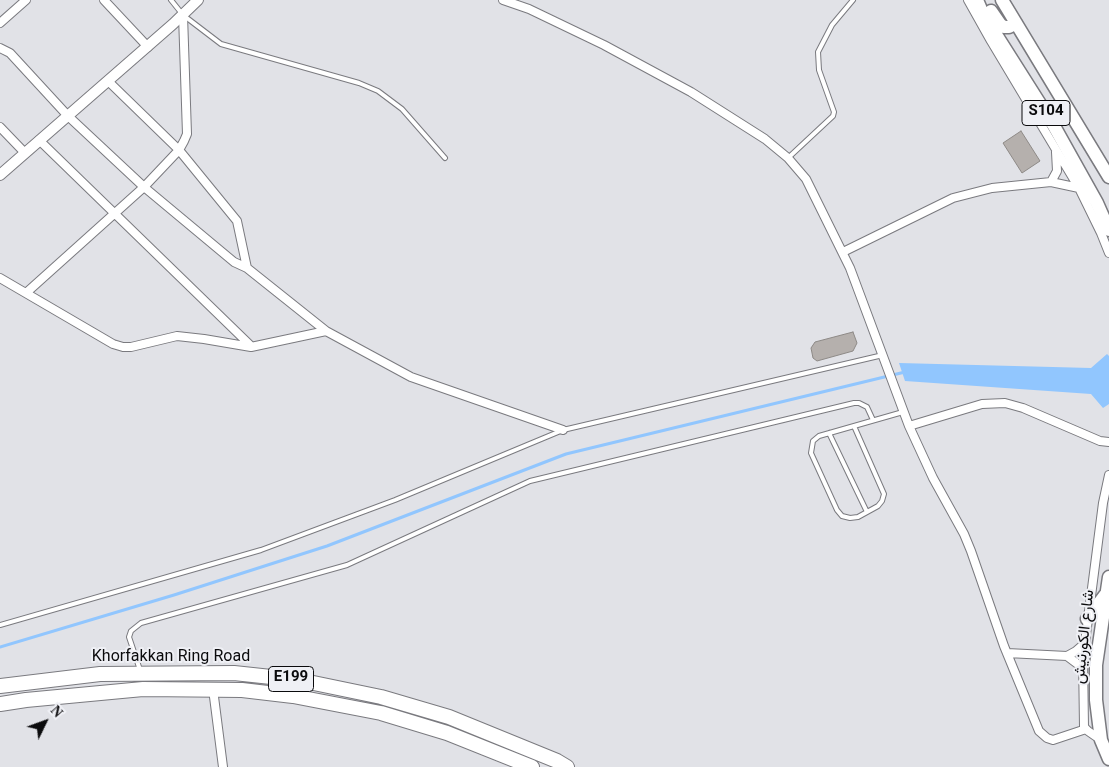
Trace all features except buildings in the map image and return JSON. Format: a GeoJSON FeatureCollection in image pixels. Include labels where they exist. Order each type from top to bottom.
{"type":"FeatureCollection","features":[{"type":"Feature","properties":{"kind":"highway","name":"Khorfakkan Ring Road"},"geometry":{"type":"LineString","coordinates":[[0,686],[100,674],[234,673],[300,680],[382,697],[448,717],[557,761],[567,767]]}},
{"type":"Feature","properties":{"kind":"highway","name":"Khorfakkan Ring Road"},"geometry":{"type":"LineString","coordinates":[[0,704],[143,689],[242,690],[293,696],[381,713],[447,733],[532,767]]}},
{"type":"Feature","properties":{"kind":"main road","name":"S104"},"geometry":{"type":"LineString","coordinates":[[977,0],[983,14],[1054,126],[1100,208],[1109,230]]}},
{"type":"Feature","properties":{"kind":"main road"},"geometry":{"type":"LineString","coordinates":[[986,0],[994,18],[1000,24],[1008,27],[1016,23]]}},
{"type":"Feature","properties":{"kind":"main road","name":"S104"},"geometry":{"type":"LineString","coordinates":[[1002,0],[1109,177]]}},
{"type":"Feature","properties":{"kind":"main road"},"geometry":{"type":"LineString","coordinates":[[1018,88],[1020,71]]}},
{"type":"Feature","properties":{"kind":"main road"},"geometry":{"type":"LineString","coordinates":[[1085,201],[1100,208]]}},
{"type":"Feature","properties":{"kind":"main road","name":"شارع الكورنيش"},"geometry":{"type":"LineString","coordinates":[[1109,577],[1096,665],[1096,700],[1101,740],[1109,759]]}},
{"type":"Feature","properties":{"kind":"main road"},"geometry":{"type":"LineString","coordinates":[[1086,620],[1107,593]]}},
{"type":"Feature","properties":{"kind":"street"},"geometry":{"type":"LineString","coordinates":[[0,23],[26,0]]}},
{"type":"Feature","properties":{"kind":"street"},"geometry":{"type":"LineString","coordinates":[[104,0],[148,47]]}},
{"type":"Feature","properties":{"kind":"street"},"geometry":{"type":"LineString","coordinates":[[0,175],[148,47],[198,0]]}},
{"type":"Feature","properties":{"kind":"street"},"geometry":{"type":"LineString","coordinates":[[503,0],[529,9],[604,45],[691,92],[765,139],[788,158],[806,180],[843,252],[884,355],[895,392],[909,426],[933,478],[964,534],[1007,653],[1039,731],[1046,738],[1053,740],[1086,729]]}},
{"type":"Feature","properties":{"kind":"street"},"geometry":{"type":"LineString","coordinates":[[968,0],[980,24],[1079,188],[1109,253]]}},
{"type":"Feature","properties":{"kind":"street"},"geometry":{"type":"LineString","coordinates":[[26,293],[144,187],[179,150],[187,134],[183,15]]}},
{"type":"Feature","properties":{"kind":"street"},"geometry":{"type":"LineString","coordinates":[[0,48],[10,53],[68,116],[144,187],[234,262],[247,268],[326,331],[411,377],[563,430]]}},
{"type":"Feature","properties":{"kind":"street"},"geometry":{"type":"LineString","coordinates":[[108,81],[179,150],[237,221],[247,268]]}},
{"type":"Feature","properties":{"kind":"street"},"geometry":{"type":"LineString","coordinates":[[0,127],[25,153]]}},
{"type":"Feature","properties":{"kind":"street"},"geometry":{"type":"LineString","coordinates":[[39,140],[251,347]]}},
{"type":"Feature","properties":{"kind":"street"},"geometry":{"type":"LineString","coordinates":[[1050,182],[1057,170],[1056,150]]}},
{"type":"Feature","properties":{"kind":"street"},"geometry":{"type":"LineString","coordinates":[[843,252],[953,198],[992,188],[1050,182],[1079,188]]}},
{"type":"Feature","properties":{"kind":"street"},"geometry":{"type":"LineString","coordinates":[[0,278],[113,344],[132,347],[177,336],[204,338],[251,347],[326,331]]}},
{"type":"Feature","properties":{"kind":"street"},"geometry":{"type":"LineString","coordinates":[[909,426],[982,404],[1005,403],[1023,408],[1100,441],[1109,442]]}},
{"type":"Feature","properties":{"kind":"street"},"geometry":{"type":"LineString","coordinates":[[1100,441],[1109,450]]}},
{"type":"Feature","properties":{"kind":"street"},"geometry":{"type":"LineString","coordinates":[[1101,740],[1086,729],[1084,721],[1083,668],[1086,620],[1103,503],[1109,475]]}},
{"type":"Feature","properties":{"kind":"street"},"geometry":{"type":"LineString","coordinates":[[1007,653],[1067,656],[1084,644]]}},
{"type":"Feature","properties":{"kind":"street"},"geometry":{"type":"LineString","coordinates":[[1067,656],[1083,668]]}},
{"type":"Feature","properties":{"kind":"street"},"geometry":{"type":"LineString","coordinates":[[213,689],[223,767]]}},
{"type":"Feature","properties":{"kind":"lane"},"geometry":{"type":"LineString","coordinates":[[171,0],[183,15],[221,44],[359,83],[378,91],[402,109],[445,158]]}},
{"type":"Feature","properties":{"kind":"lane"},"geometry":{"type":"LineString","coordinates":[[788,158],[833,116],[833,109],[819,70],[818,52],[832,25],[853,0]]}},
{"type":"Feature","properties":{"kind":"lane"},"geometry":{"type":"LineString","coordinates":[[0,625],[261,550],[395,500],[563,430],[884,355]]}},
{"type":"Feature","properties":{"kind":"lane"},"geometry":{"type":"LineString","coordinates":[[141,674],[129,637],[131,631],[141,623],[347,564],[530,480],[854,403],[867,407],[874,420]]}},
{"type":"Feature","properties":{"kind":"lane"},"geometry":{"type":"LineString","coordinates":[[854,426],[884,494],[880,504],[858,517],[850,518],[842,516],[837,510],[810,449],[815,438],[829,433],[903,412]]}},
{"type":"Feature","properties":{"kind":"lane"},"geometry":{"type":"LineString","coordinates":[[829,433],[867,512]]}},
{"type":"Feature","properties":{"kind":"water"},"geometry":{"type":"Polygon","coordinates":[[[1107,354],[1109,356],[1109,404],[1103,408],[1091,394],[905,381],[899,363],[1091,368],[1107,354]]]}},
{"type":"Feature","properties":{"kind":"waterway"},"geometry":{"type":"LineString","coordinates":[[0,647],[174,595],[327,546],[566,454],[905,372]]}}]}
